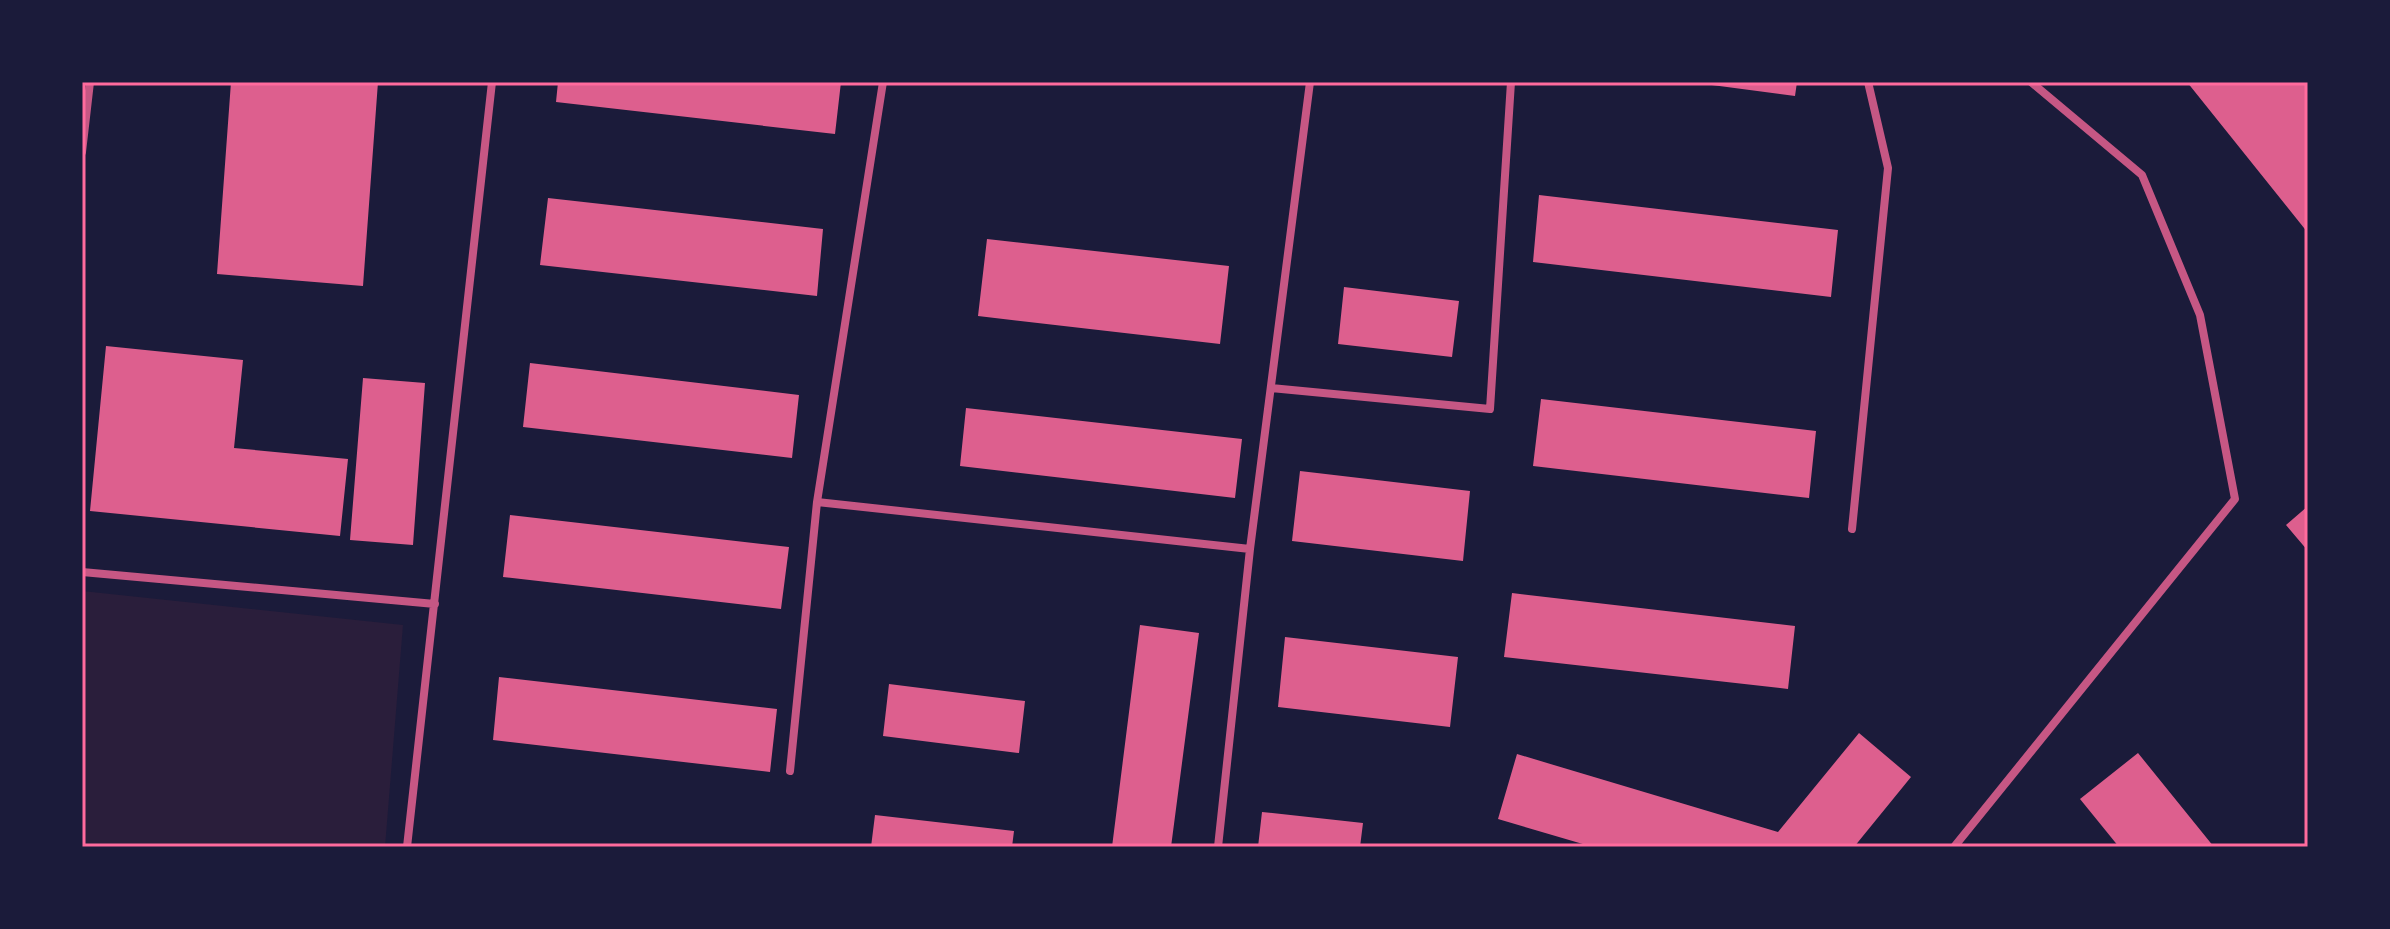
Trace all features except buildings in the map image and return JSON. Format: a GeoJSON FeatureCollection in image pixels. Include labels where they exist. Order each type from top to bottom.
{"type":"FeatureCollection","features":[{"type":"Feature","properties":{"kind":"street"},"geometry":{"type":"LineString","coordinates":[[82,152],[90,82]]}},
{"type":"Feature","properties":{"kind":"street"},"geometry":{"type":"LineString","coordinates":[[407,847],[492,82]]}},
{"type":"Feature","properties":{"kind":"street"},"geometry":{"type":"LineString","coordinates":[[790,771],[817,502],[883,82]]}},
{"type":"Feature","properties":{"kind":"street"},"geometry":{"type":"LineString","coordinates":[[1218,847],[1250,549],[1310,82]]}},
{"type":"Feature","properties":{"kind":"street"},"geometry":{"type":"LineString","coordinates":[[1271,388],[1490,409],[1511,82]]}},
{"type":"Feature","properties":{"kind":"street"},"geometry":{"type":"LineString","coordinates":[[1852,529],[1888,168],[1868,82]]}},
{"type":"Feature","properties":{"kind":"street"},"geometry":{"type":"LineString","coordinates":[[1954,847],[2235,499],[2200,315],[2142,175],[2031,82]]}},
{"type":"Feature","properties":{"kind":"street"},"geometry":{"type":"LineString","coordinates":[[817,502],[1250,549]]}},
{"type":"Feature","properties":{"kind":"street"},"geometry":{"type":"LineString","coordinates":[[82,572],[435,604]]}},
{"type":"Feature","properties":{"kind":"shaded area"},"geometry":{"type":"Polygon","coordinates":[[[82,591],[403,625],[385,847],[82,847],[82,591]]]}}]}
